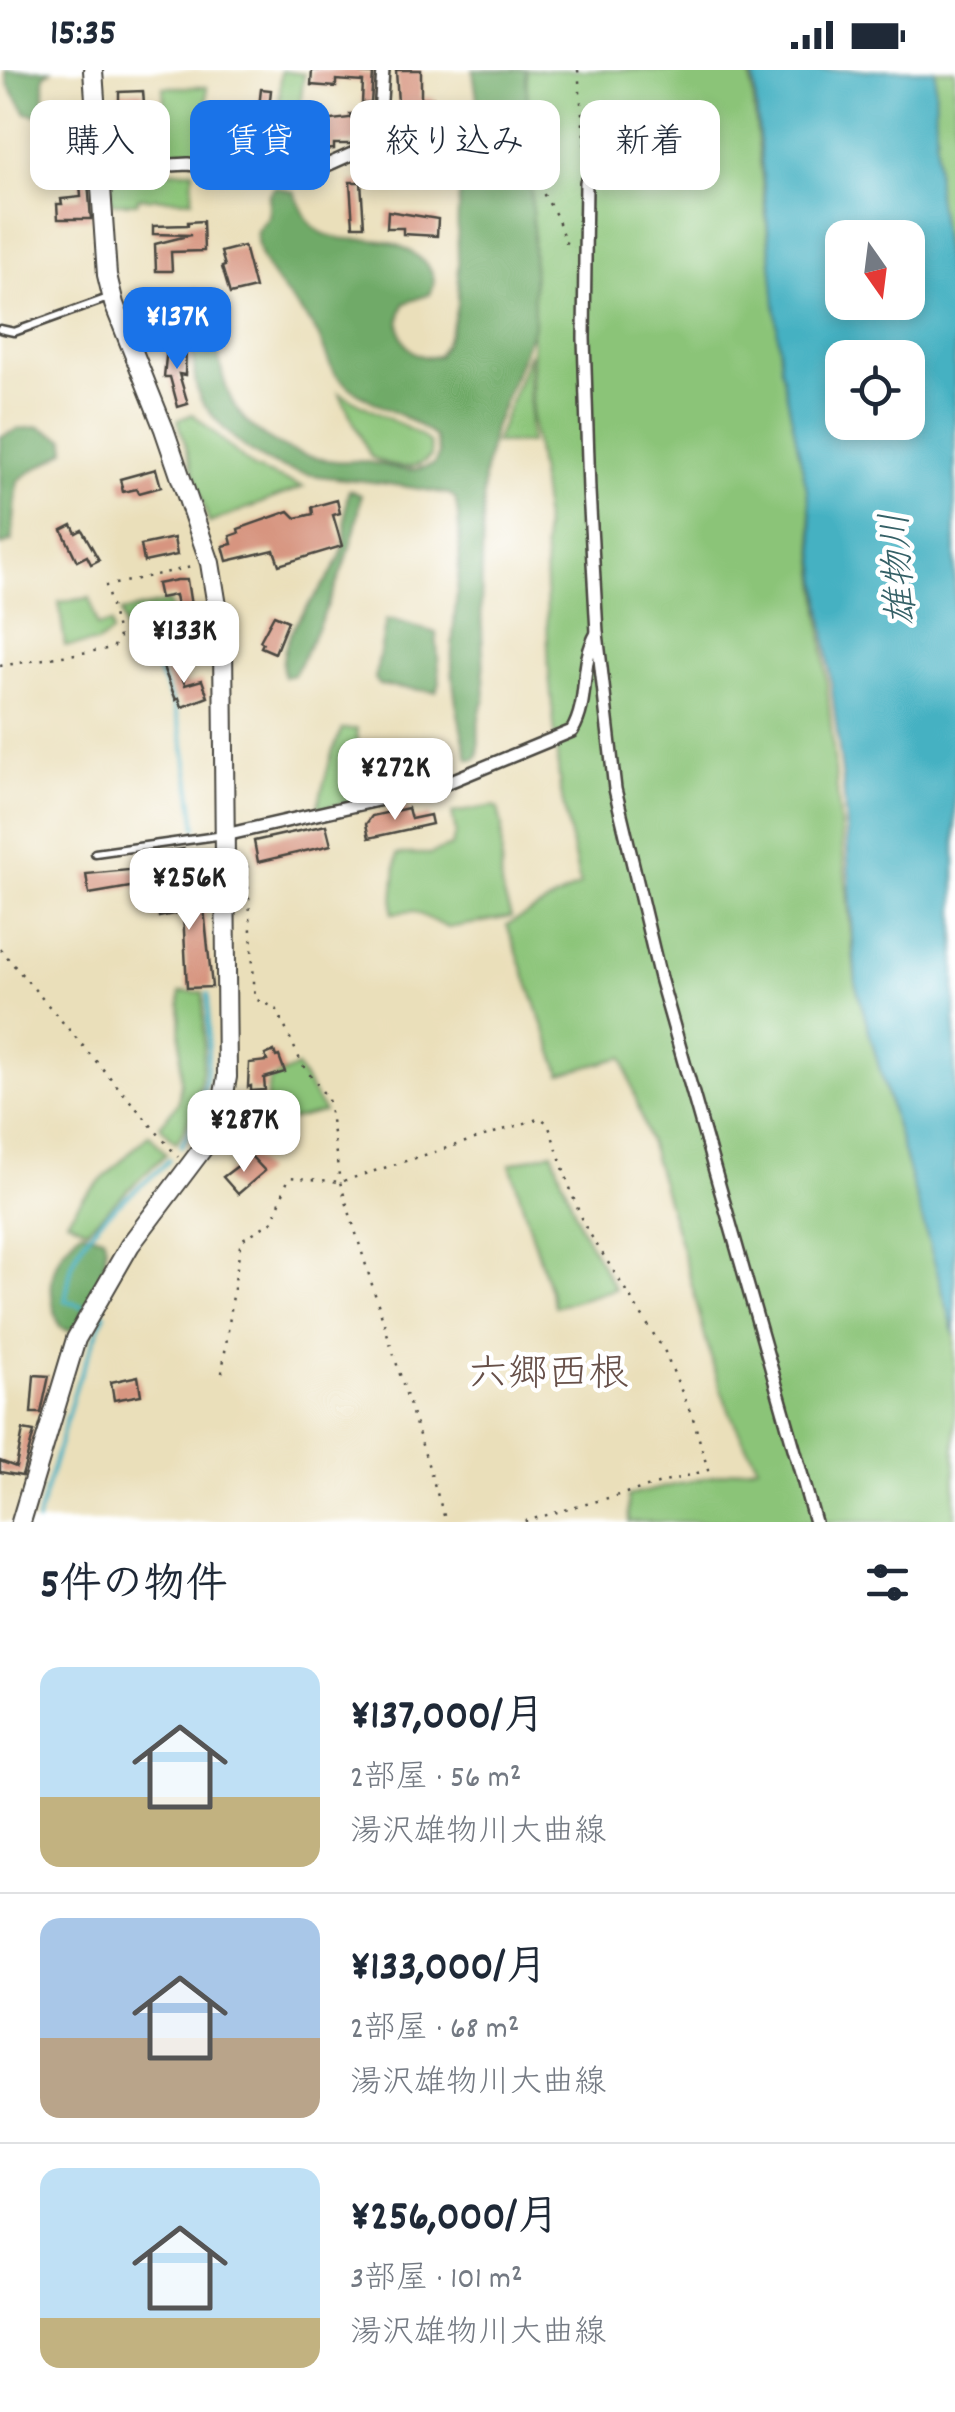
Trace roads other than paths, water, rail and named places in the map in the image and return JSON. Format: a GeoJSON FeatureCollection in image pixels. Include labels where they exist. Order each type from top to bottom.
{"type":"FeatureCollection","features":[{"type":"Feature","properties":{"kind":"main road"},"geometry":{"type":"LineString","coordinates":[[93,70],[95,100]]}},
{"type":"Feature","properties":{"kind":"main road"},"geometry":{"type":"LineString","coordinates":[[21,1522],[76,1339],[130,1245],[189,1169],[216,1124],[227,1078],[222,644],[210,563],[112,297],[106,274],[101,190]]}},
{"type":"Feature","properties":{"kind":"street"},"geometry":{"type":"LineString","coordinates":[[381,100],[383,70]]}},
{"type":"Feature","properties":{"kind":"street"},"geometry":{"type":"LineString","coordinates":[[170,165],[188,164],[284,178],[307,174],[350,156]]}},
{"type":"Feature","properties":{"kind":"street"},"geometry":{"type":"LineString","coordinates":[[586,190],[586,418],[597,633],[615,788],[660,978],[815,1522]]}},
{"type":"Feature","properties":{"kind":"street"},"geometry":{"type":"LineString","coordinates":[[226,835],[439,786],[572,731],[582,700],[588,648],[597,633]]}},
{"type":"Feature","properties":{"kind":"lane"},"geometry":{"type":"LineString","coordinates":[[0,329],[14,332],[112,297]]}},
{"type":"Feature","properties":{"kind":"lane"},"geometry":{"type":"LineString","coordinates":[[95,853],[226,835]]}},
{"type":"Feature","properties":{"kind":"water","name":"雄物川"},"geometry":{"type":"Polygon","coordinates":[[[753,70],[935,70],[937,194],[955,328],[955,1335],[856,985],[843,783],[809,499],[781,368],[753,70]]]}},
{"type":"Feature","properties":{"kind":"waterway"},"geometry":{"type":"LineString","coordinates":[[133,643],[149,660],[172,703],[196,828]]}},
{"type":"Feature","properties":{"kind":"waterway"},"geometry":{"type":"LineString","coordinates":[[181,1146],[203,1091],[208,1054],[208,994]]}},
{"type":"Feature","properties":{"kind":"waterway"},"geometry":{"type":"LineString","coordinates":[[82,1306],[65,1301],[81,1246],[102,1219],[169,1160]]}},
{"type":"Feature","properties":{"kind":"waterway"},"geometry":{"type":"LineString","coordinates":[[37,1522],[77,1383],[105,1314],[102,1313]]}},
{"type":"Feature","properties":{"kind":"district","name":"六郷西根"},"geometry":{"type":"Point","coordinates":[548,1377]}}]}
